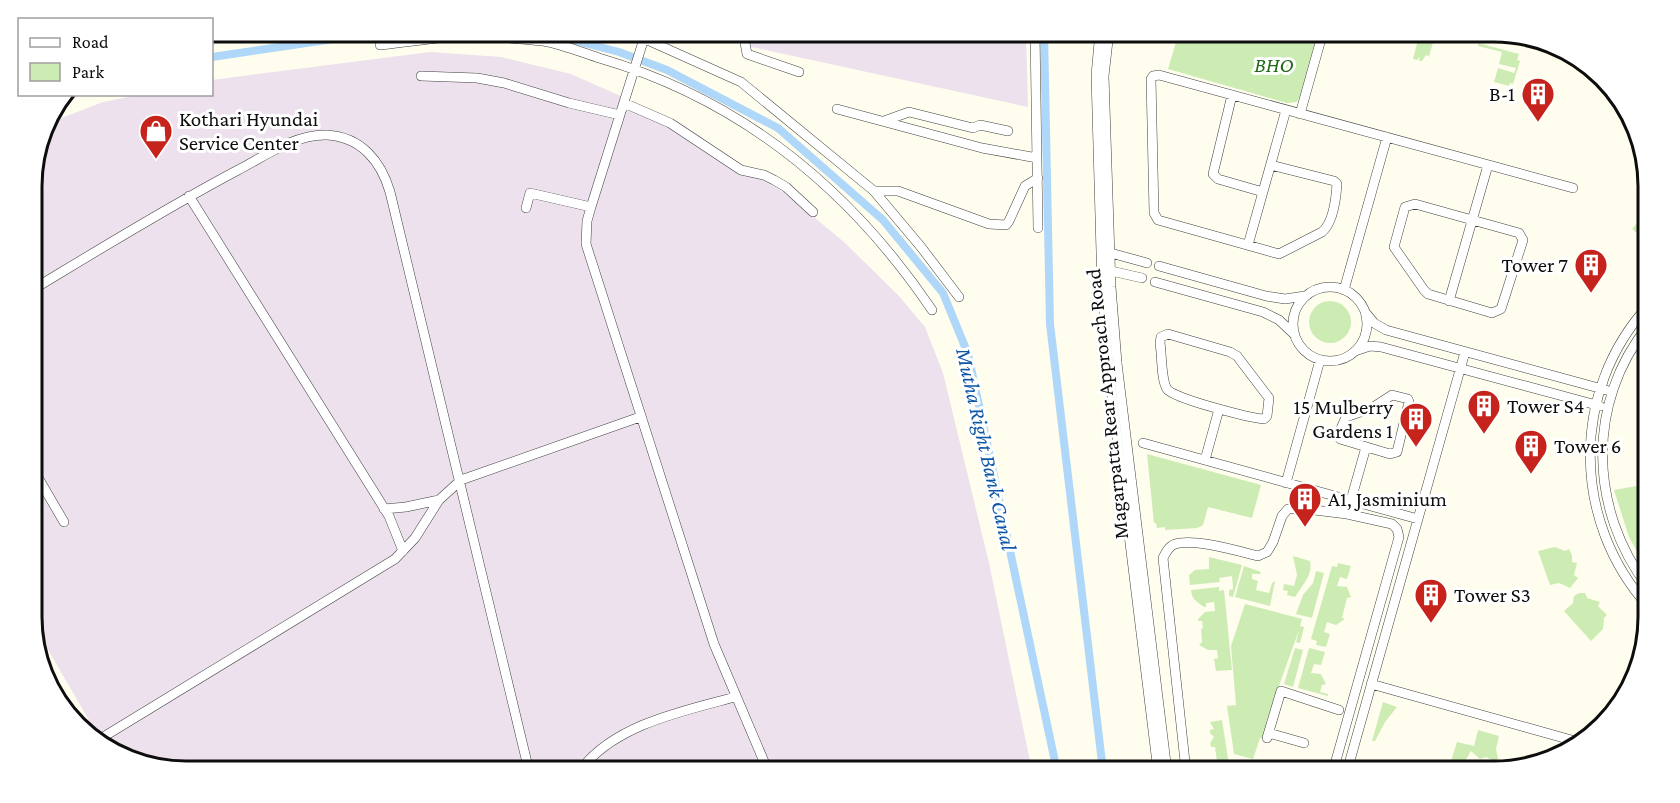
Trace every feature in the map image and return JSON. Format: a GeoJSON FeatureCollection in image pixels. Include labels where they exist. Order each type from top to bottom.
{"type":"FeatureCollection","features":[{"type":"Feature","properties":{"kind":"street"},"geometry":{"type":"LineString","coordinates":[[380,45],[408,42]]}},
{"type":"Feature","properties":{"kind":"street"},"geometry":{"type":"LineString","coordinates":[[545,42],[635,65],[748,124],[802,166],[857,214],[911,279],[932,310]]}},
{"type":"Feature","properties":{"kind":"street"},"geometry":{"type":"LineString","coordinates":[[643,42],[591,207],[586,235],[588,254],[714,644],[764,761]]}},
{"type":"Feature","properties":{"kind":"street"},"geometry":{"type":"LineString","coordinates":[[651,42],[741,82],[874,191],[959,297]]}},
{"type":"Feature","properties":{"kind":"street"},"geometry":{"type":"LineString","coordinates":[[745,42],[747,54],[799,72]]}},
{"type":"Feature","properties":{"kind":"street"},"geometry":{"type":"LineString","coordinates":[[1035,42],[1038,228]]}},
{"type":"Feature","properties":{"kind":"street","name":"Magarpatta Rear Approach Road"},"geometry":{"type":"LineString","coordinates":[[1099,42],[1095,75],[1106,269],[1108,364],[1157,761]]}},
{"type":"Feature","properties":{"kind":"street","name":"Magarpatta Rear Approach Road"},"geometry":{"type":"LineString","coordinates":[[1105,252],[1104,76],[1107,42]]}},
{"type":"Feature","properties":{"kind":"street"},"geometry":{"type":"LineString","coordinates":[[1300,114],[1320,42]]}},
{"type":"Feature","properties":{"kind":"street"},"geometry":{"type":"LineString","coordinates":[[1270,165],[1334,181],[1337,189],[1327,228],[1286,252],[1272,253],[1158,220],[1154,213],[1151,79],[1159,75],[1573,188]]}},
{"type":"Feature","properties":{"kind":"street"},"geometry":{"type":"LineString","coordinates":[[421,76],[477,78],[504,83],[569,103],[620,115]]}},
{"type":"Feature","properties":{"kind":"street"},"geometry":{"type":"LineString","coordinates":[[1232,95],[1213,174],[1218,179],[1263,192]]}},
{"type":"Feature","properties":{"kind":"street"},"geometry":{"type":"LineString","coordinates":[[624,103],[670,123],[741,170],[764,175],[774,180],[786,187],[813,212]]}},
{"type":"Feature","properties":{"kind":"street"},"geometry":{"type":"LineString","coordinates":[[837,109],[982,148],[1038,158]]}},
{"type":"Feature","properties":{"kind":"street"},"geometry":{"type":"LineString","coordinates":[[1248,246],[1286,110]]}},
{"type":"Feature","properties":{"kind":"street"},"geometry":{"type":"LineString","coordinates":[[882,122],[909,112],[973,128],[980,125],[1008,131]]}},
{"type":"Feature","properties":{"kind":"street"},"geometry":{"type":"LineString","coordinates":[[42,284],[189,196],[290,142],[327,135],[364,148],[374,157],[390,192],[528,761]]}},
{"type":"Feature","properties":{"kind":"street"},"geometry":{"type":"LineString","coordinates":[[1344,290],[1384,136]]}},
{"type":"Feature","properties":{"kind":"street"},"geometry":{"type":"LineString","coordinates":[[1449,301],[1488,165]]}},
{"type":"Feature","properties":{"kind":"street"},"geometry":{"type":"LineString","coordinates":[[874,191],[898,191],[989,225],[1000,226],[1006,225],[1009,221],[1025,186],[1038,178]]}},
{"type":"Feature","properties":{"kind":"street"},"geometry":{"type":"LineString","coordinates":[[526,208],[530,193],[591,207]]}},
{"type":"Feature","properties":{"kind":"street"},"geometry":{"type":"LineString","coordinates":[[189,196],[384,509],[396,530],[403,550]]}},
{"type":"Feature","properties":{"kind":"street"},"geometry":{"type":"LineString","coordinates":[[1415,204],[1519,233],[1523,240],[1501,309],[1492,313],[1449,301],[1428,294],[1394,247],[1405,207],[1409,205],[1415,204]]}},
{"type":"Feature","properties":{"kind":"street"},"geometry":{"type":"LineString","coordinates":[[1105,252],[1147,263]]}},
{"type":"Feature","properties":{"kind":"street"},"geometry":{"type":"LineString","coordinates":[[1159,266],[1266,296],[1285,299],[1305,296],[1323,287],[1344,290],[1361,303],[1367,323],[1366,333],[1355,351]]}},
{"type":"Feature","properties":{"kind":"street"},"geometry":{"type":"LineString","coordinates":[[1106,269],[1142,278]]}},
{"type":"Feature","properties":{"kind":"street","name":"Magarpatta Rear Approach Road"},"geometry":{"type":"LineString","coordinates":[[1106,269],[1166,761]]}},
{"type":"Feature","properties":{"kind":"street"},"geometry":{"type":"LineString","coordinates":[[1155,282],[1263,312],[1280,320],[1295,335]]}},
{"type":"Feature","properties":{"kind":"street"},"geometry":{"type":"LineString","coordinates":[[1305,296],[1294,314],[1295,335],[1299,345],[1320,360],[1336,360],[1370,346],[1381,347],[1608,408]]}},
{"type":"Feature","properties":{"kind":"street"},"geometry":{"type":"LineString","coordinates":[[1365,312],[1374,323],[1386,330],[1612,392]]}},
{"type":"Feature","properties":{"kind":"street"},"geometry":{"type":"LineString","coordinates":[[1638,320],[1619,346],[1600,388],[1595,405],[1589,459],[1595,507],[1603,534],[1629,583],[1638,594]]}},
{"type":"Feature","properties":{"kind":"street"},"geometry":{"type":"LineString","coordinates":[[1168,334],[1230,352],[1237,356],[1249,370],[1269,398],[1268,416],[1264,418],[1219,409],[1170,393],[1167,389],[1161,337],[1168,334]]}},
{"type":"Feature","properties":{"kind":"street"},"geometry":{"type":"LineString","coordinates":[[1638,341],[1627,358],[1612,392],[1602,452],[1603,478],[1608,504],[1623,547],[1638,571]]}},
{"type":"Feature","properties":{"kind":"street"},"geometry":{"type":"LineString","coordinates":[[1350,761],[1465,352]]}},
{"type":"Feature","properties":{"kind":"street"},"geometry":{"type":"LineString","coordinates":[[1286,483],[1320,360]]}},
{"type":"Feature","properties":{"kind":"street"},"geometry":{"type":"LineString","coordinates":[[1392,395],[1408,399],[1410,406],[1396,452],[1390,454],[1366,447],[1340,439],[1338,434],[1343,420],[1372,408],[1392,395]]}},
{"type":"Feature","properties":{"kind":"street"},"geometry":{"type":"LineString","coordinates":[[1205,460],[1219,409]]}},
{"type":"Feature","properties":{"kind":"street"},"geometry":{"type":"LineString","coordinates":[[105,736],[383,567],[415,538],[439,500],[460,480],[640,417]]}},
{"type":"Feature","properties":{"kind":"street"},"geometry":{"type":"LineString","coordinates":[[1143,443],[1418,519]]}},
{"type":"Feature","properties":{"kind":"street"},"geometry":{"type":"LineString","coordinates":[[1347,514],[1366,447]]}},
{"type":"Feature","properties":{"kind":"street"},"geometry":{"type":"LineString","coordinates":[[42,484],[64,522]]}},
{"type":"Feature","properties":{"kind":"street"},"geometry":{"type":"LineString","coordinates":[[384,509],[439,500]]}},
{"type":"Feature","properties":{"kind":"street"},"geometry":{"type":"LineString","coordinates":[[1185,761],[1164,569],[1166,550],[1175,544],[1196,543],[1258,556],[1267,552],[1282,516],[1288,509],[1298,508],[1347,514],[1392,524],[1397,529],[1399,537],[1336,761]]}},
{"type":"Feature","properties":{"kind":"street"},"geometry":{"type":"LineString","coordinates":[[1371,684],[1570,740]]}},
{"type":"Feature","properties":{"kind":"street"},"geometry":{"type":"LineString","coordinates":[[1304,743],[1268,735],[1281,691],[1339,710]]}},
{"type":"Feature","properties":{"kind":"street"},"geometry":{"type":"LineString","coordinates":[[589,761],[602,747],[672,714],[735,697]]}},
{"type":"Feature","properties":{"kind":"street"},"geometry":{"type":"LineString","coordinates":[[1348,717],[1361,720]]}},
{"type":"Feature","properties":{"kind":"shaded area"},"geometry":{"type":"Polygon","coordinates":[[[748,42],[1026,42],[1028,107],[747,46],[748,42]]]}},
{"type":"Feature","properties":{"kind":"shaded area"},"geometry":{"type":"Polygon","coordinates":[[[430,52],[501,57],[571,74],[679,122],[786,194],[844,242],[898,295],[925,327],[943,373],[989,563],[1030,761],[186,761],[167,760],[131,750],[98,731],[93,726],[45,644],[43,636],[42,176],[45,158],[59,119],[103,102],[133,96],[213,96],[213,80],[430,52]]]}},
{"type":"Feature","properties":{"kind":"green space","name":"BHO"},"geometry":{"type":"Polygon","coordinates":[[[1176,42],[1315,42],[1297,102],[1287,103],[1168,69],[1176,42]]]}},
{"type":"Feature","properties":{"kind":"green space"},"geometry":{"type":"Polygon","coordinates":[[[1417,42],[1433,42],[1429,56],[1426,55],[1422,61],[1419,61],[1420,57],[1417,60],[1413,59],[1417,42]]]}},
{"type":"Feature","properties":{"kind":"green space"},"geometry":{"type":"Polygon","coordinates":[[[1478,43],[1519,54],[1517,60],[1520,61],[1513,84],[1510,83],[1509,86],[1494,82],[1498,68],[1514,73],[1516,68],[1499,64],[1502,52],[1478,46],[1478,43]]]}},
{"type":"Feature","properties":{"kind":"green space"},"geometry":{"type":"Polygon","coordinates":[[[1638,222],[1638,234],[1632,229],[1638,222]]]}},
{"type":"Feature","properties":{"kind":"green space"},"geometry":{"type":"Polygon","coordinates":[[[1330,301],[1345,307],[1351,322],[1345,337],[1330,343],[1315,337],[1309,322],[1315,307],[1330,301]]]}},
{"type":"Feature","properties":{"kind":"green space"},"geometry":{"type":"Polygon","coordinates":[[[1147,454],[1261,485],[1252,518],[1208,507],[1203,525],[1197,528],[1165,530],[1165,527],[1157,528],[1154,523],[1147,454]]]}},
{"type":"Feature","properties":{"kind":"green space"},"geometry":{"type":"Polygon","coordinates":[[[1638,486],[1638,553],[1629,537],[1614,490],[1638,486]]]}},
{"type":"Feature","properties":{"kind":"green space"},"geometry":{"type":"Polygon","coordinates":[[[1555,547],[1565,551],[1569,549],[1572,562],[1577,563],[1574,575],[1578,578],[1570,588],[1559,583],[1550,585],[1538,551],[1555,547]]]}},
{"type":"Feature","properties":{"kind":"green space"},"geometry":{"type":"Polygon","coordinates":[[[1293,556],[1310,561],[1311,566],[1306,580],[1295,597],[1287,595],[1288,591],[1283,590],[1284,584],[1294,586],[1297,575],[1293,556]]]}},
{"type":"Feature","properties":{"kind":"green space"},"geometry":{"type":"Polygon","coordinates":[[[1209,557],[1242,565],[1233,597],[1229,596],[1229,590],[1233,589],[1232,576],[1219,578],[1220,582],[1190,585],[1189,575],[1195,570],[1209,569],[1209,557]]]}},
{"type":"Feature","properties":{"kind":"green space"},"geometry":{"type":"Polygon","coordinates":[[[1338,563],[1351,566],[1347,579],[1340,577],[1337,586],[1347,587],[1351,597],[1347,598],[1342,618],[1345,619],[1336,625],[1327,622],[1324,632],[1330,634],[1326,647],[1316,645],[1317,641],[1311,639],[1332,566],[1337,567],[1338,563]]]}},
{"type":"Feature","properties":{"kind":"green space"},"geometry":{"type":"Polygon","coordinates":[[[1244,566],[1261,572],[1252,574],[1252,579],[1258,581],[1256,590],[1269,593],[1275,581],[1270,606],[1235,597],[1244,566]]]}},
{"type":"Feature","properties":{"kind":"green space"},"geometry":{"type":"Polygon","coordinates":[[[1316,571],[1324,573],[1312,618],[1296,614],[1303,595],[1313,583],[1316,571]]]}},
{"type":"Feature","properties":{"kind":"green space"},"geometry":{"type":"Polygon","coordinates":[[[1219,587],[1219,591],[1224,590],[1232,670],[1216,671],[1214,659],[1218,658],[1217,650],[1208,650],[1199,645],[1202,642],[1201,629],[1203,628],[1202,621],[1198,621],[1205,612],[1215,611],[1214,602],[1206,603],[1204,607],[1193,598],[1191,590],[1219,587]]]}},
{"type":"Feature","properties":{"kind":"green space"},"geometry":{"type":"Polygon","coordinates":[[[1585,593],[1587,598],[1600,602],[1598,606],[1607,615],[1604,618],[1603,629],[1591,641],[1564,611],[1573,603],[1574,596],[1585,593]]]}},
{"type":"Feature","properties":{"kind":"green space"},"geometry":{"type":"Polygon","coordinates":[[[1245,604],[1302,619],[1300,626],[1304,627],[1300,643],[1296,642],[1299,630],[1266,722],[1268,723],[1264,739],[1260,738],[1253,759],[1234,754],[1227,706],[1236,705],[1231,646],[1245,604]]]}},
{"type":"Feature","properties":{"kind":"green space"},"geometry":{"type":"Polygon","coordinates":[[[1295,648],[1303,650],[1293,687],[1284,684],[1295,648]]]}},
{"type":"Feature","properties":{"kind":"green space"},"geometry":{"type":"Polygon","coordinates":[[[1309,648],[1325,652],[1321,665],[1314,664],[1311,673],[1321,674],[1326,684],[1322,685],[1320,692],[1328,696],[1298,688],[1309,648]]]}},
{"type":"Feature","properties":{"kind":"green space"},"geometry":{"type":"Polygon","coordinates":[[[1383,702],[1397,707],[1385,722],[1375,741],[1372,741],[1383,702]]]}},
{"type":"Feature","properties":{"kind":"green space"},"geometry":{"type":"Polygon","coordinates":[[[1222,720],[1228,761],[1217,761],[1215,747],[1211,747],[1210,743],[1214,737],[1210,730],[1214,729],[1210,722],[1222,720]]]}},
{"type":"Feature","properties":{"kind":"green space"},"geometry":{"type":"Polygon","coordinates":[[[1478,730],[1499,736],[1496,749],[1498,759],[1494,761],[1486,757],[1480,759],[1471,751],[1465,761],[1451,761],[1457,742],[1474,746],[1478,730]]]}},
{"type":"Feature","properties":{"kind":"waterway","name":"Mutha Right Bank Canal"},"geometry":{"type":"LineString","coordinates":[[213,57],[313,42]]}},
{"type":"Feature","properties":{"kind":"waterway","name":"Mutha Right Bank Canal"},"geometry":{"type":"LineString","coordinates":[[580,42],[619,52],[667,70],[778,128],[883,220],[943,293],[968,354],[1055,761]]}},
{"type":"Feature","properties":{"kind":"waterway"},"geometry":{"type":"LineString","coordinates":[[1044,42],[1050,324],[1102,761]]}},
{"type":"Feature","properties":{"kind":"place","name":"B-1"},"geometry":{"type":"Point","coordinates":[1538,123]}},
{"type":"Feature","properties":{"kind":"place","name":"Kothari Hyundai Service Center"},"geometry":{"type":"Point","coordinates":[156,160]}},
{"type":"Feature","properties":{"kind":"place","name":"Tower 7"},"geometry":{"type":"Point","coordinates":[1591,294]}},
{"type":"Feature","properties":{"kind":"place","name":"Tower S4"},"geometry":{"type":"Point","coordinates":[1484,435]}},
{"type":"Feature","properties":{"kind":"place","name":"15 Mulberry Gardens 1"},"geometry":{"type":"Point","coordinates":[1416,448]}},
{"type":"Feature","properties":{"kind":"place","name":"Tower 6"},"geometry":{"type":"Point","coordinates":[1531,475]}},
{"type":"Feature","properties":{"kind":"place","name":"A1, Jasminium"},"geometry":{"type":"Point","coordinates":[1305,528]}},
{"type":"Feature","properties":{"kind":"place","name":"Tower S3"},"geometry":{"type":"Point","coordinates":[1431,624]}}]}
